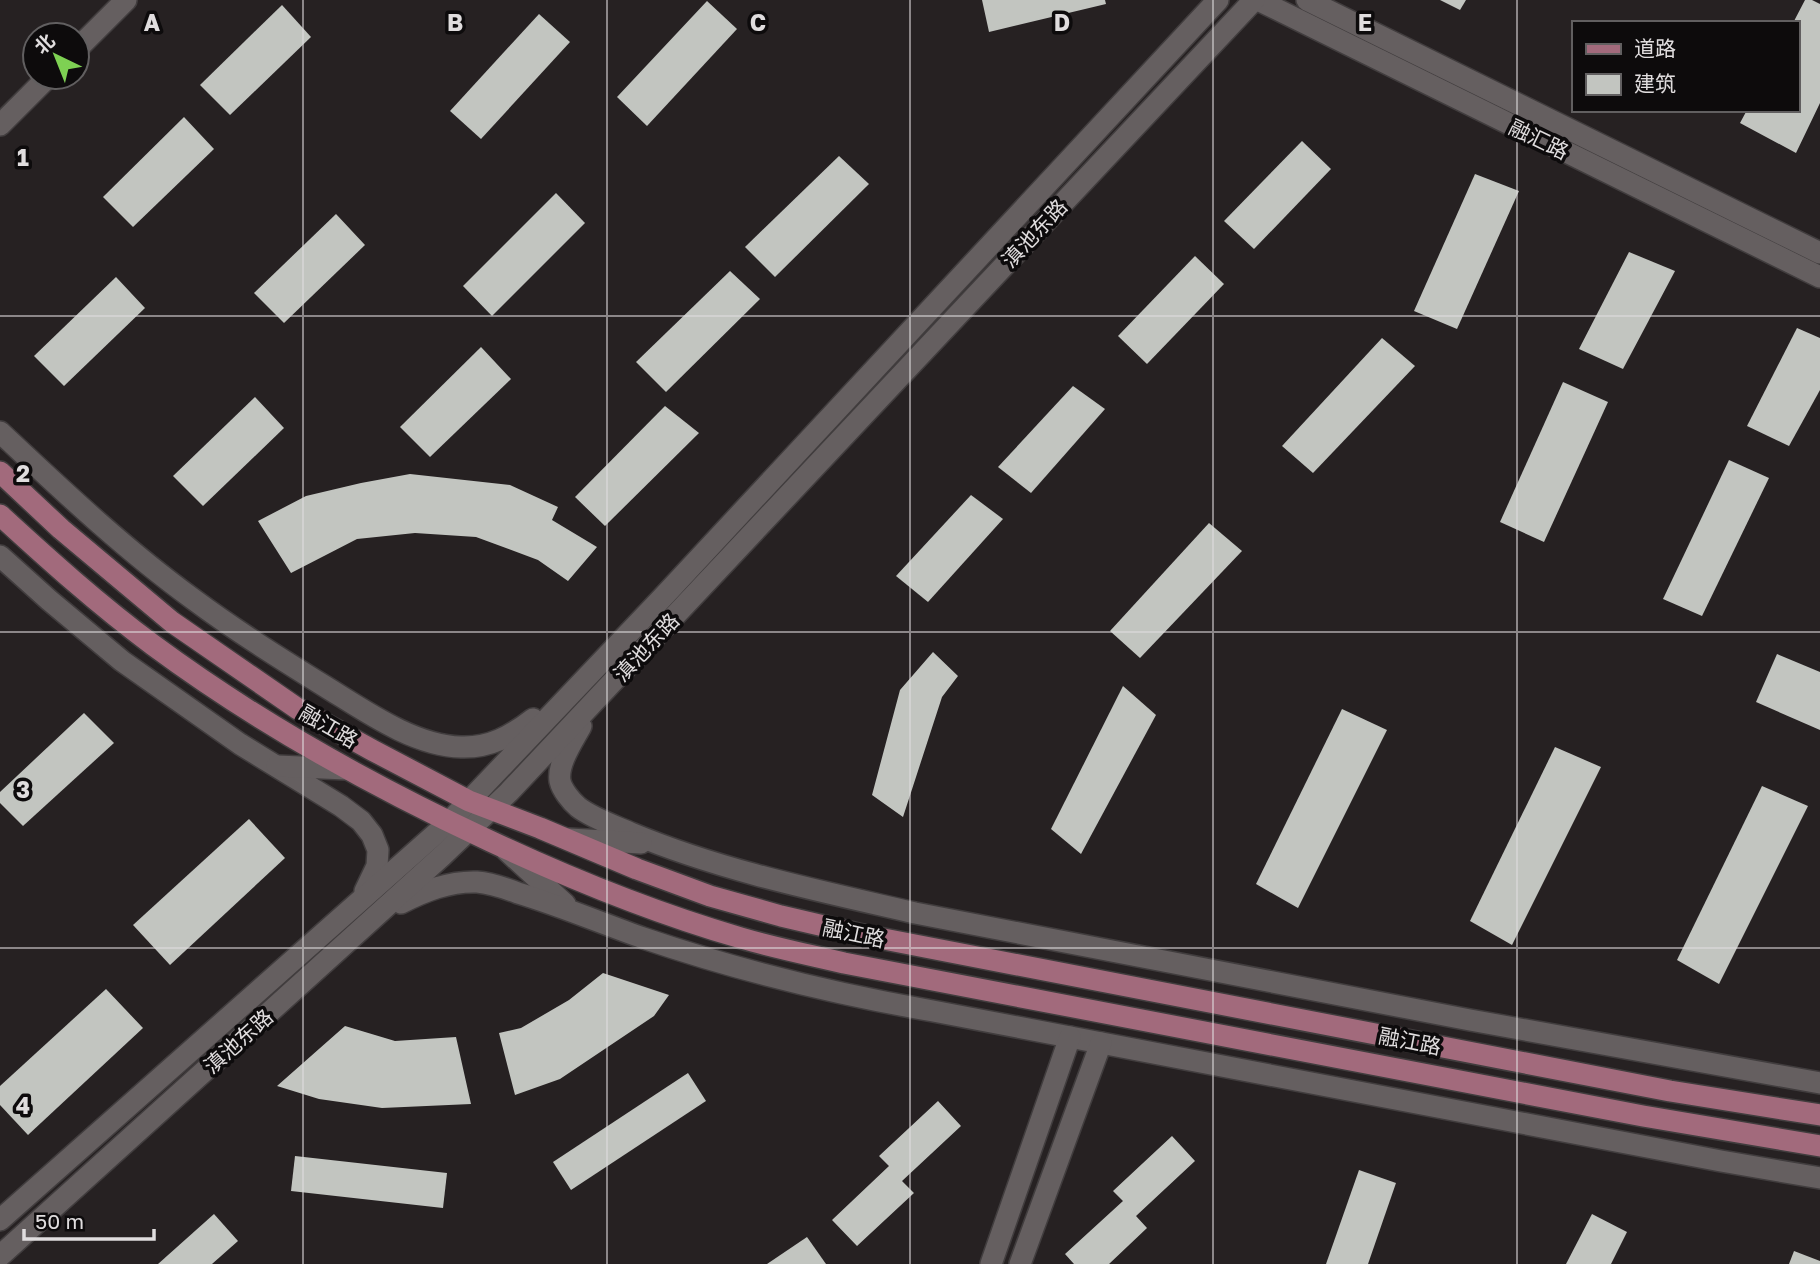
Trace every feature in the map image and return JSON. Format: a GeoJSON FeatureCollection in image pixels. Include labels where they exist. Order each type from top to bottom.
{"type":"FeatureCollection","features":[{"type":"Feature","properties":{"kind":"main road","name":"融江路"},"geometry":{"type":"LineString","coordinates":[[0,472],[109,571],[172,622],[298,709],[469,801],[710,896],[858,934],[1670,1091],[1820,1115]]}},
{"type":"Feature","properties":{"kind":"main road","name":"融江路"},"geometry":{"type":"LineString","coordinates":[[0,514],[90,595],[153,645],[217,690],[346,769],[502,847],[581,881],[688,920],[741,938],[844,963],[1643,1116],[1820,1146]]}},
{"type":"Feature","properties":{"kind":"street"},"geometry":{"type":"LineString","coordinates":[[91,35],[126,0]]}},
{"type":"Feature","properties":{"kind":"street","name":"滇池东路"},"geometry":{"type":"LineString","coordinates":[[0,1220],[449,822],[1218,0]]}},
{"type":"Feature","properties":{"kind":"street","name":"滇池东路"},"geometry":{"type":"LineString","coordinates":[[0,1256],[490,810],[1256,0]]}},
{"type":"Feature","properties":{"kind":"street","name":"融汇路"},"geometry":{"type":"LineString","coordinates":[[1256,0],[1820,277]]}},
{"type":"Feature","properties":{"kind":"street","name":"融汇路"},"geometry":{"type":"LineString","coordinates":[[1307,0],[1820,253]]}},
{"type":"Feature","properties":{"kind":"street"},"geometry":{"type":"LineString","coordinates":[[0,125],[34,91]]}},
{"type":"Feature","properties":{"kind":"street"},"geometry":{"type":"LineString","coordinates":[[0,432],[116,537],[241,634],[383,722],[419,738],[461,747],[494,744],[514,734],[587,676]]}},
{"type":"Feature","properties":{"kind":"street"},"geometry":{"type":"LineString","coordinates":[[0,556],[122,661],[240,744],[361,821],[372,835],[378,850],[377,866],[361,899]]}},
{"type":"Feature","properties":{"kind":"street"},"geometry":{"type":"LineString","coordinates":[[594,702],[562,762],[560,781],[567,795],[579,808],[606,822],[658,844],[719,864],[915,913],[1457,1017],[1820,1083]]}},
{"type":"Feature","properties":{"kind":"street"},"geometry":{"type":"LineString","coordinates":[[275,766],[346,769]]}},
{"type":"Feature","properties":{"kind":"street"},"geometry":{"type":"LineString","coordinates":[[566,839],[658,844]]}},
{"type":"Feature","properties":{"kind":"street"},"geometry":{"type":"LineString","coordinates":[[502,847],[575,913]]}},
{"type":"Feature","properties":{"kind":"street"},"geometry":{"type":"LineString","coordinates":[[374,918],[439,886],[479,882],[520,893],[692,954],[869,1000],[1820,1178]]}},
{"type":"Feature","properties":{"kind":"street"},"geometry":{"type":"LineString","coordinates":[[991,1264],[1070,1037]]}},
{"type":"Feature","properties":{"kind":"street"},"geometry":{"type":"LineString","coordinates":[[1020,1264],[1101,1043]]}},
{"type":"Feature","properties":{"kind":"building"},"geometry":{"type":"Polygon","coordinates":[[[982,0],[1105,0],[1106,4],[989,32],[982,0]]]}},
{"type":"Feature","properties":{"kind":"building"},"geometry":{"type":"Polygon","coordinates":[[[1440,0],[1466,0],[1460,10],[1440,0]]]}},
{"type":"Feature","properties":{"kind":"building"},"geometry":{"type":"Polygon","coordinates":[[[1805,0],[1820,4],[1820,103],[1796,153],[1740,123],[1746,112],[1799,112],[1799,21],[1794,21],[1805,0]]]}},
{"type":"Feature","properties":{"kind":"building"},"geometry":{"type":"Polygon","coordinates":[[[707,1],[737,29],[647,126],[617,97],[707,1]]]}},
{"type":"Feature","properties":{"kind":"building"},"geometry":{"type":"Polygon","coordinates":[[[282,5],[311,37],[230,115],[200,85],[282,5]]]}},
{"type":"Feature","properties":{"kind":"building"},"geometry":{"type":"Polygon","coordinates":[[[539,14],[570,42],[481,139],[450,111],[539,14]]]}},
{"type":"Feature","properties":{"kind":"building"},"geometry":{"type":"Polygon","coordinates":[[[184,117],[214,149],[133,227],[103,197],[184,117]]]}},
{"type":"Feature","properties":{"kind":"building"},"geometry":{"type":"Polygon","coordinates":[[[1302,141],[1331,169],[1254,249],[1224,221],[1302,141]]]}},
{"type":"Feature","properties":{"kind":"building"},"geometry":{"type":"Polygon","coordinates":[[[839,156],[869,184],[775,277],[745,247],[839,156]]]}},
{"type":"Feature","properties":{"kind":"building"},"geometry":{"type":"Polygon","coordinates":[[[1475,174],[1519,191],[1457,329],[1414,311],[1475,174]]]}},
{"type":"Feature","properties":{"kind":"building"},"geometry":{"type":"Polygon","coordinates":[[[556,193],[585,223],[492,316],[463,286],[556,193]]]}},
{"type":"Feature","properties":{"kind":"building"},"geometry":{"type":"Polygon","coordinates":[[[336,214],[365,245],[284,323],[254,293],[336,214]]]}},
{"type":"Feature","properties":{"kind":"building"},"geometry":{"type":"Polygon","coordinates":[[[1629,252],[1675,271],[1623,369],[1579,349],[1629,252]]]}},
{"type":"Feature","properties":{"kind":"building"},"geometry":{"type":"Polygon","coordinates":[[[1195,256],[1224,284],[1147,364],[1118,336],[1195,256]]]}},
{"type":"Feature","properties":{"kind":"building"},"geometry":{"type":"Polygon","coordinates":[[[730,271],[760,299],[666,392],[636,362],[730,271]]]}},
{"type":"Feature","properties":{"kind":"building"},"geometry":{"type":"Polygon","coordinates":[[[116,277],[145,308],[64,386],[34,356],[116,277]]]}},
{"type":"Feature","properties":{"kind":"building"},"geometry":{"type":"Polygon","coordinates":[[[1797,328],[1820,338],[1820,390],[1789,446],[1747,426],[1797,328]]]}},
{"type":"Feature","properties":{"kind":"building"},"geometry":{"type":"Polygon","coordinates":[[[1382,338],[1415,366],[1313,473],[1282,446],[1382,338]]]}},
{"type":"Feature","properties":{"kind":"building"},"geometry":{"type":"Polygon","coordinates":[[[481,347],[511,379],[430,457],[400,427],[481,347]]]}},
{"type":"Feature","properties":{"kind":"building"},"geometry":{"type":"Polygon","coordinates":[[[1563,382],[1608,402],[1544,542],[1500,522],[1563,382]]]}},
{"type":"Feature","properties":{"kind":"building"},"geometry":{"type":"Polygon","coordinates":[[[1073,386],[1105,409],[1031,493],[998,467],[1073,386]]]}},
{"type":"Feature","properties":{"kind":"building"},"geometry":{"type":"Polygon","coordinates":[[[255,397],[284,428],[203,506],[173,476],[255,397]]]}},
{"type":"Feature","properties":{"kind":"building"},"geometry":{"type":"Polygon","coordinates":[[[665,406],[699,433],[605,526],[575,497],[665,406]]]}},
{"type":"Feature","properties":{"kind":"building"},"geometry":{"type":"Polygon","coordinates":[[[1729,460],[1769,478],[1702,616],[1663,599],[1729,460]]]}},
{"type":"Feature","properties":{"kind":"building"},"geometry":{"type":"Polygon","coordinates":[[[410,474],[510,485],[558,507],[552,520],[597,547],[568,581],[538,560],[476,537],[415,533],[357,539],[291,573],[258,521],[306,496],[410,474]]]}},
{"type":"Feature","properties":{"kind":"building"},"geometry":{"type":"Polygon","coordinates":[[[971,495],[1003,519],[928,602],[896,576],[971,495]]]}},
{"type":"Feature","properties":{"kind":"building"},"geometry":{"type":"Polygon","coordinates":[[[1209,523],[1242,551],[1140,658],[1110,631],[1209,523]]]}},
{"type":"Feature","properties":{"kind":"building"},"geometry":{"type":"Polygon","coordinates":[[[933,652],[958,676],[942,697],[903,817],[872,795],[900,690],[933,652]]]}},
{"type":"Feature","properties":{"kind":"building"},"geometry":{"type":"Polygon","coordinates":[[[1777,654],[1820,672],[1820,730],[1756,702],[1777,654]]]}},
{"type":"Feature","properties":{"kind":"building"},"geometry":{"type":"Polygon","coordinates":[[[1123,686],[1156,715],[1081,854],[1051,829],[1123,686]]]}},
{"type":"Feature","properties":{"kind":"building"},"geometry":{"type":"Polygon","coordinates":[[[1342,709],[1387,730],[1298,908],[1256,884],[1342,709]]]}},
{"type":"Feature","properties":{"kind":"building"},"geometry":{"type":"Polygon","coordinates":[[[84,713],[114,743],[23,826],[0,803],[0,792],[84,713]]]}},
{"type":"Feature","properties":{"kind":"building"},"geometry":{"type":"Polygon","coordinates":[[[1555,747],[1601,767],[1512,945],[1470,921],[1555,747]]]}},
{"type":"Feature","properties":{"kind":"building"},"geometry":{"type":"Polygon","coordinates":[[[1762,786],[1808,806],[1719,984],[1677,960],[1762,786]]]}},
{"type":"Feature","properties":{"kind":"building"},"geometry":{"type":"Polygon","coordinates":[[[249,819],[285,858],[170,965],[133,925],[249,819]]]}},
{"type":"Feature","properties":{"kind":"building"},"geometry":{"type":"Polygon","coordinates":[[[603,973],[669,995],[654,1016],[560,1079],[515,1095],[499,1033],[521,1028],[569,1000],[603,973]]]}},
{"type":"Feature","properties":{"kind":"building"},"geometry":{"type":"Polygon","coordinates":[[[106,989],[143,1028],[28,1135],[0,1105],[0,1086],[106,989]]]}},
{"type":"Feature","properties":{"kind":"building"},"geometry":{"type":"Polygon","coordinates":[[[345,1026],[395,1041],[456,1037],[471,1104],[382,1108],[319,1099],[277,1086],[345,1026]]]}},
{"type":"Feature","properties":{"kind":"building"},"geometry":{"type":"Polygon","coordinates":[[[688,1073],[706,1101],[571,1190],[553,1162],[688,1073]]]}},
{"type":"Feature","properties":{"kind":"building"},"geometry":{"type":"Polygon","coordinates":[[[938,1101],[961,1126],[902,1181],[914,1193],[857,1246],[832,1220],[889,1166],[879,1156],[938,1101]]]}},
{"type":"Feature","properties":{"kind":"building"},"geometry":{"type":"Polygon","coordinates":[[[1172,1136],[1195,1161],[1136,1216],[1147,1228],[1109,1264],[1074,1264],[1065,1254],[1123,1201],[1113,1191],[1172,1136]]]}},
{"type":"Feature","properties":{"kind":"building"},"geometry":{"type":"Polygon","coordinates":[[[295,1156],[447,1173],[443,1208],[291,1191],[295,1156]]]}},
{"type":"Feature","properties":{"kind":"building"},"geometry":{"type":"Polygon","coordinates":[[[1359,1170],[1396,1183],[1368,1264],[1326,1264],[1359,1170]]]}},
{"type":"Feature","properties":{"kind":"building"},"geometry":{"type":"Polygon","coordinates":[[[214,1214],[238,1241],[212,1264],[158,1264],[214,1214]]]}},
{"type":"Feature","properties":{"kind":"building"},"geometry":{"type":"Polygon","coordinates":[[[1592,1214],[1627,1232],[1611,1264],[1566,1264],[1592,1214]]]}},
{"type":"Feature","properties":{"kind":"building"},"geometry":{"type":"Polygon","coordinates":[[[807,1237],[826,1264],[767,1264],[807,1237]]]}},
{"type":"Feature","properties":{"kind":"building"},"geometry":{"type":"Polygon","coordinates":[[[1794,1251],[1820,1261],[1820,1264],[1789,1264],[1794,1251]]]}}]}
